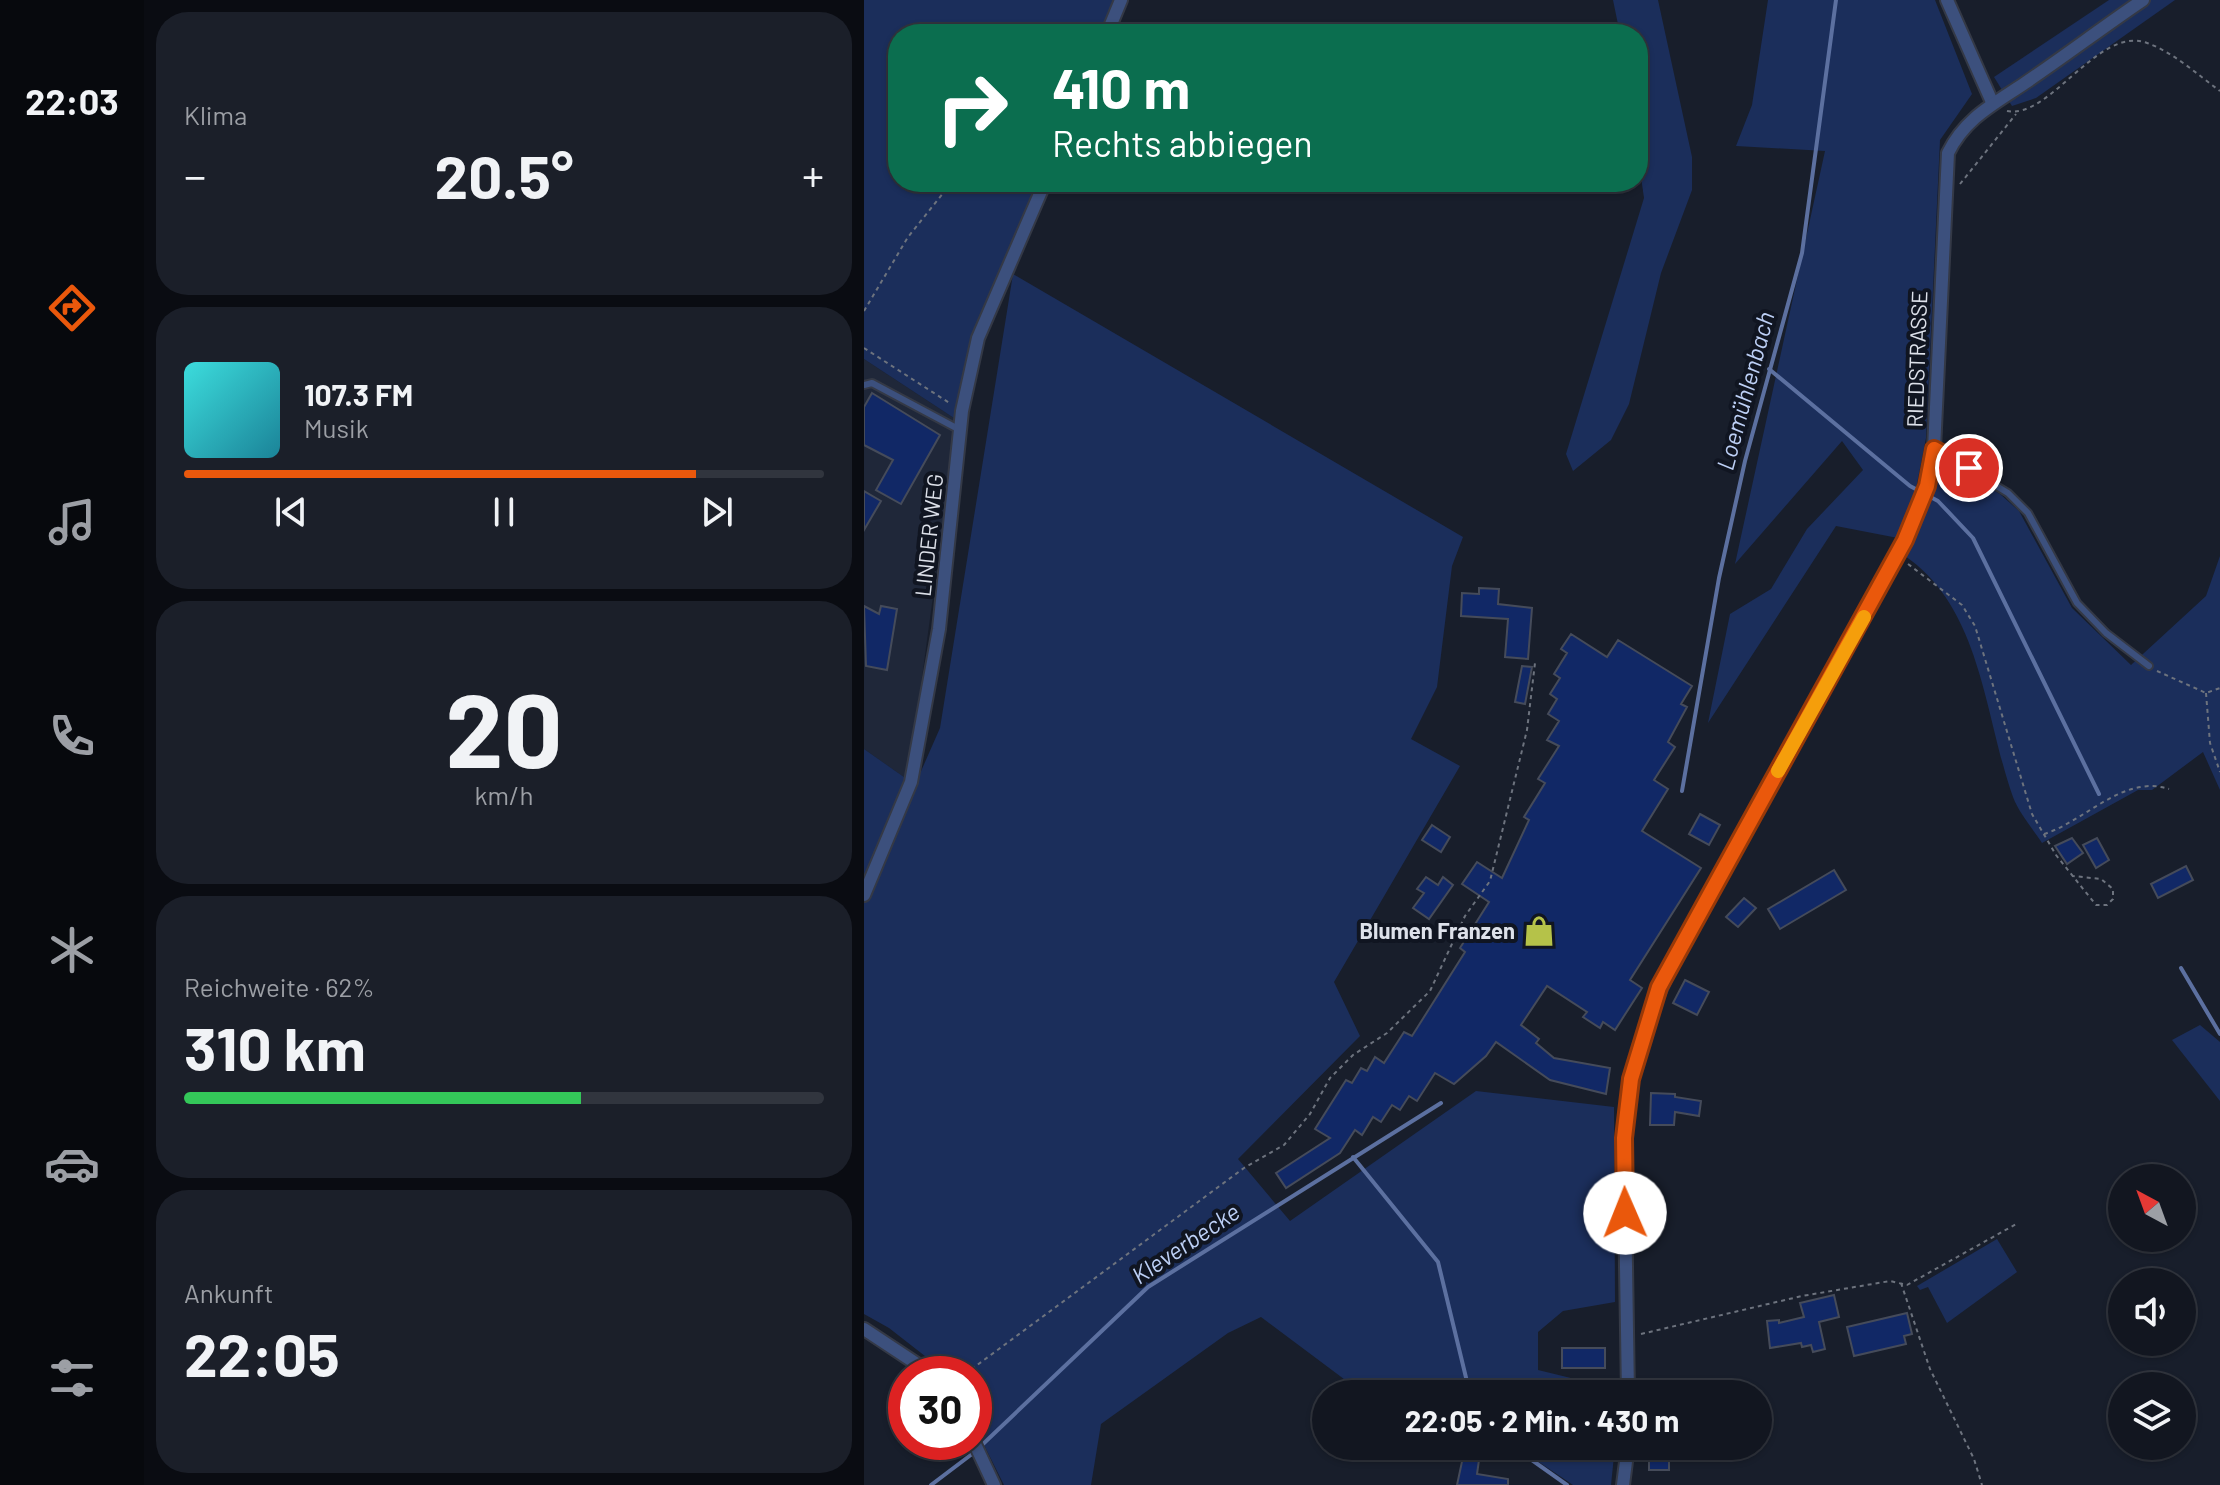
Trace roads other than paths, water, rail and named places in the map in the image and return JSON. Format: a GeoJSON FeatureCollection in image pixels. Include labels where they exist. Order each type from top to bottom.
{"type":"FeatureCollection","features":[{"type":"Feature","properties":{"kind":"street"},"geometry":{"type":"LineString","coordinates":[[1111,24],[1121,0]]}},
{"type":"Feature","properties":{"kind":"street"},"geometry":{"type":"LineString","coordinates":[[1947,0],[1992,102]]}},
{"type":"Feature","properties":{"kind":"street","name":"RIEDSTRASSE"},"geometry":{"type":"LineString","coordinates":[[1628,1380],[1624,1138],[1631,1079],[1648,1018],[1679,948],[1897,556],[1922,501],[1934,449],[1948,153],[1958,133],[1992,102],[2024,84],[2143,0]]}},
{"type":"Feature","properties":{"kind":"street","name":"LINDER WEG"},"geometry":{"type":"LineString","coordinates":[[864,895],[911,782],[939,629],[962,411],[978,338],[1041,192]]}},
{"type":"Feature","properties":{"kind":"street"},"geometry":{"type":"LineString","coordinates":[[864,1329],[905,1356]]}},
{"type":"Feature","properties":{"kind":"street"},"geometry":{"type":"LineString","coordinates":[[982,1460],[994,1485]]}},
{"type":"Feature","properties":{"kind":"street"},"geometry":{"type":"LineString","coordinates":[[1623,1485],[1626,1460]]}},
{"type":"Feature","properties":{"kind":"lane"},"geometry":{"type":"LineString","coordinates":[[864,385],[872,383],[960,430]]}},
{"type":"Feature","properties":{"kind":"lane"},"geometry":{"type":"LineString","coordinates":[[1934,449],[2008,493],[2028,513],[2077,603],[2106,633],[2149,666]]}},
{"type":"Feature","properties":{"kind":"waterway","name":"Loemühlenbach"},"geometry":{"type":"LineString","coordinates":[[1682,791],[1719,578],[1745,461],[1802,253],[1836,0]]}},
{"type":"Feature","properties":{"kind":"waterway"},"geometry":{"type":"LineString","coordinates":[[1769,369],[1910,486],[1938,501],[1973,538],[2099,794]]}},
{"type":"Feature","properties":{"kind":"waterway"},"geometry":{"type":"LineString","coordinates":[[2181,968],[2220,1034]]}},
{"type":"Feature","properties":{"kind":"waterway","name":"Kleverbecke"},"geometry":{"type":"LineString","coordinates":[[992,1435],[1148,1287],[1441,1103]]}},
{"type":"Feature","properties":{"kind":"waterway","name":"Loemühlenbach"},"geometry":{"type":"LineString","coordinates":[[1353,1157],[1438,1262],[1467,1380]]}},
{"type":"Feature","properties":{"kind":"waterway","name":"Kleverbecke"},"geometry":{"type":"LineString","coordinates":[[931,1485],[964,1460]]}},
{"type":"Feature","properties":{"kind":"waterway","name":"Loemühlenbach"},"geometry":{"type":"LineString","coordinates":[[1532,1460],[1567,1485]]}},
{"type":"Feature","properties":{"kind":"place","name":"Blumen Franzen"},"geometry":{"type":"Point","coordinates":[1539,931]}}]}
